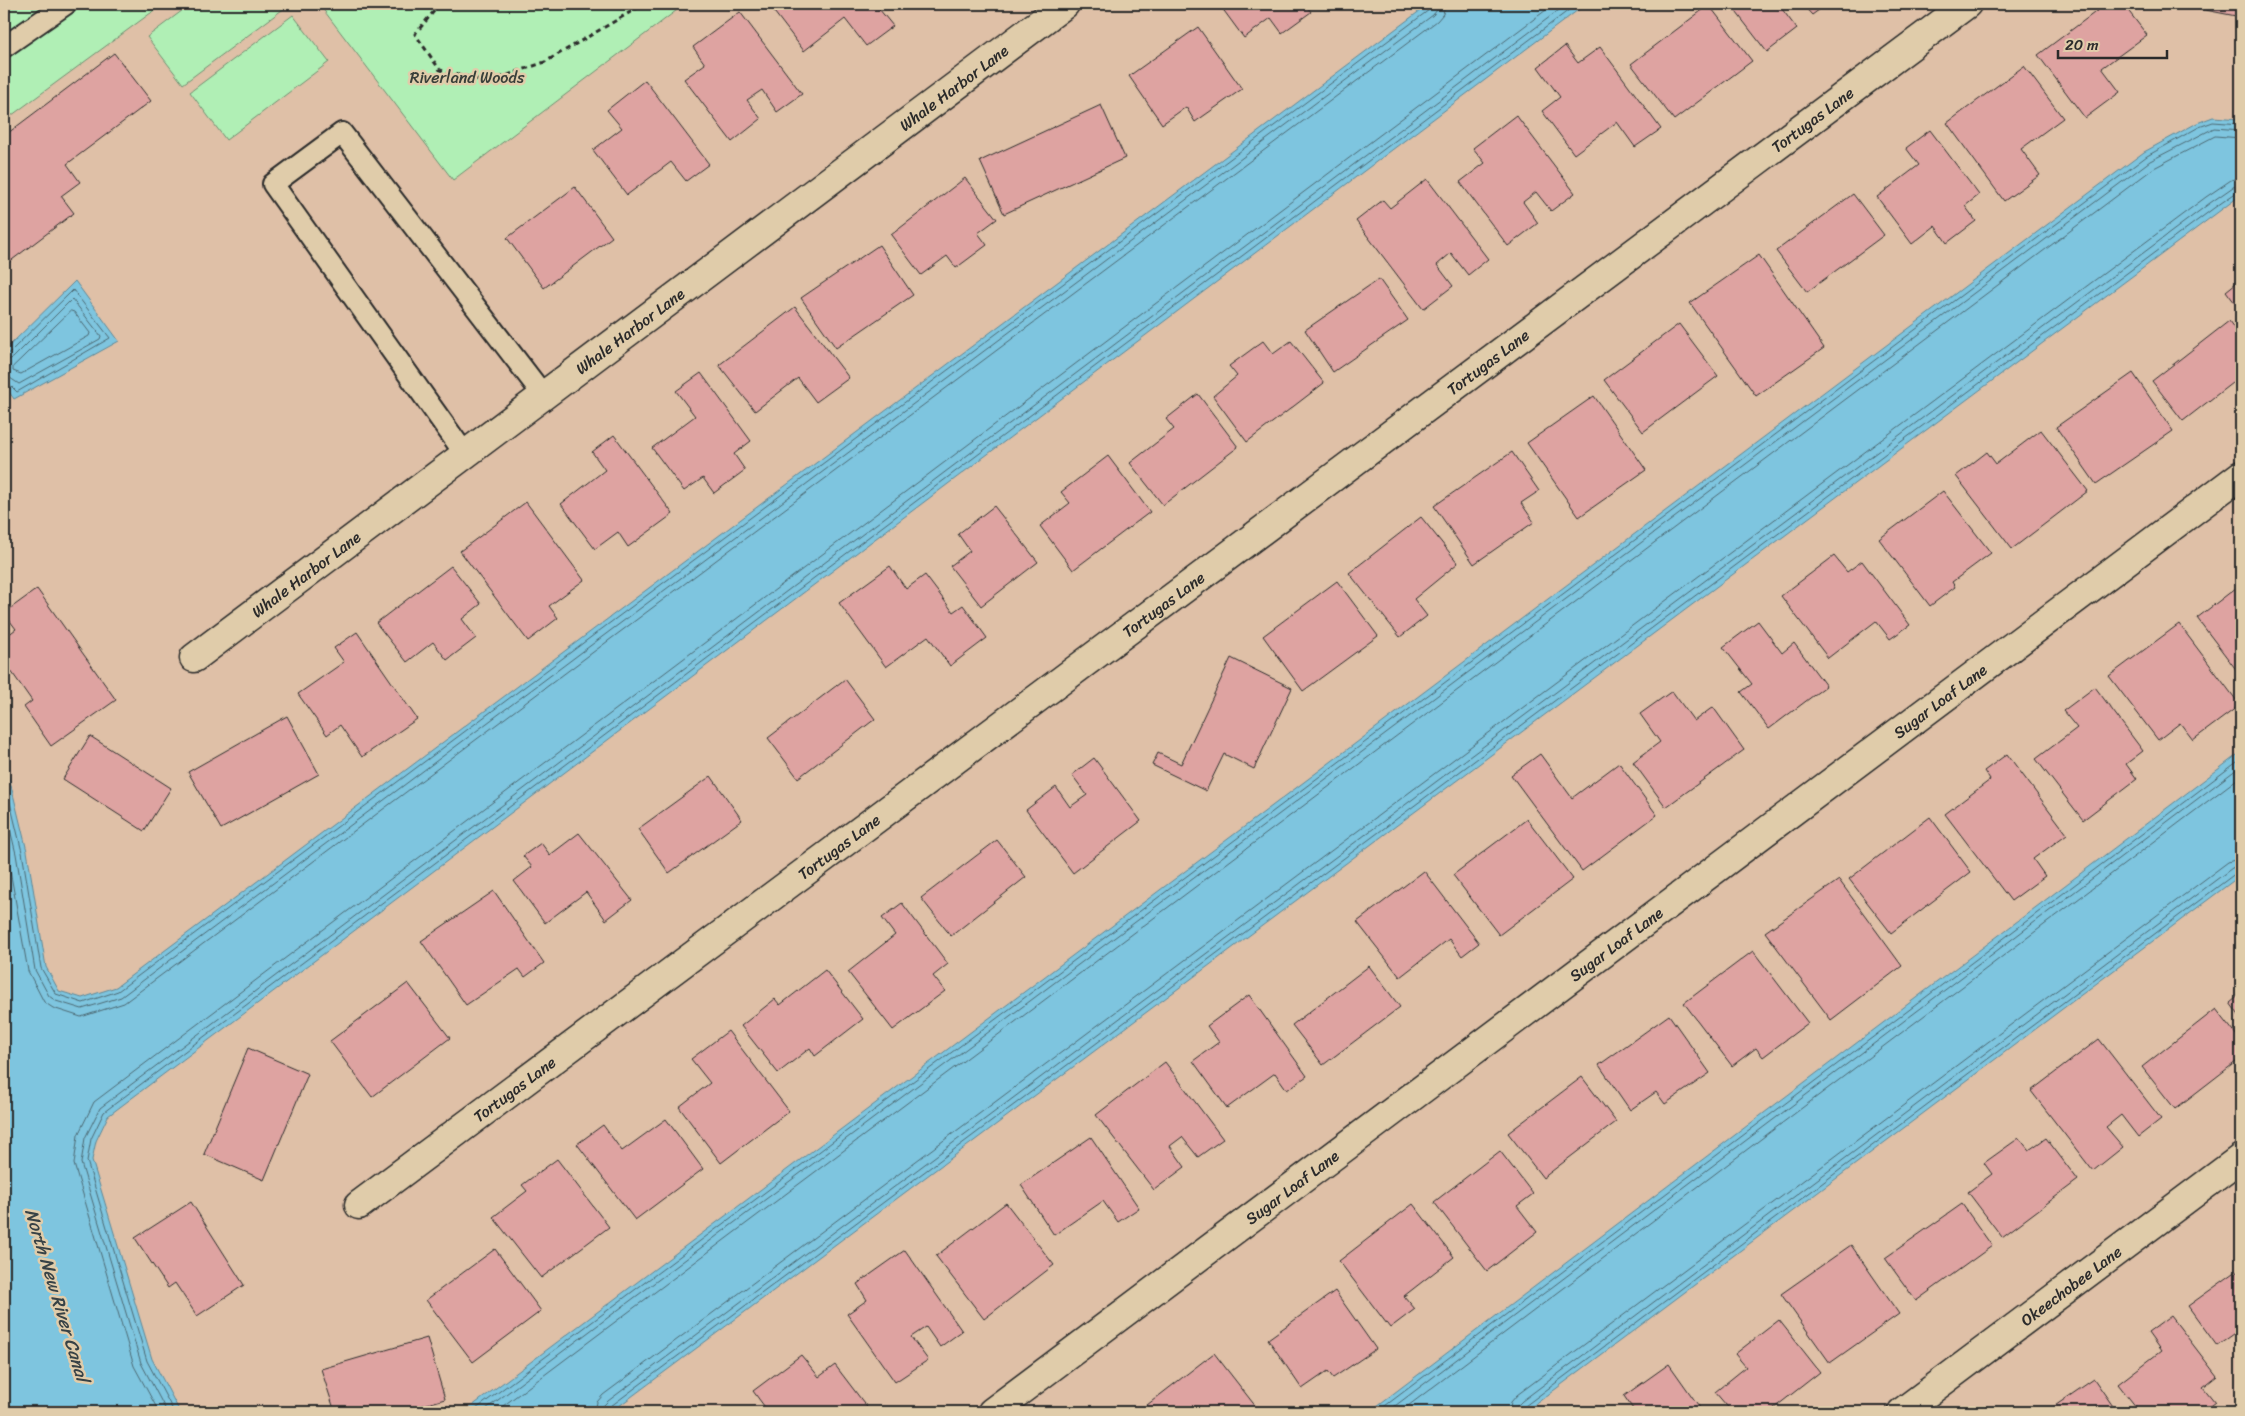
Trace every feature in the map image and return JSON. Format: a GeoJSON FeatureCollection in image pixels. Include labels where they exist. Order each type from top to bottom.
{"type":"FeatureCollection","features":[{"type":"Feature","properties":{"kind":"street","name":"Whale Harbor Lane"},"geometry":{"type":"LineString","coordinates":[[194,658],[1065,4]]}},
{"type":"Feature","properties":{"kind":"street","name":"Tortugas Lane"},"geometry":{"type":"LineString","coordinates":[[358,1205],[1967,4]]}},
{"type":"Feature","properties":{"kind":"street","name":"Sugar Loaf Lane"},"geometry":{"type":"LineString","coordinates":[[992,1412],[2241,475]]}},
{"type":"Feature","properties":{"kind":"street","name":"Okeechobee Lane"},"geometry":{"type":"LineString","coordinates":[[1902,1412],[2241,1158]]}},
{"type":"Feature","properties":{"kind":"lane"},"geometry":{"type":"LineString","coordinates":[[4,47],[66,4]]}},
{"type":"Feature","properties":{"kind":"lane"},"geometry":{"type":"LineString","coordinates":[[465,454],[273,184],[342,133],[544,396]]}},
{"type":"Feature","properties":{"kind":"path"},"geometry":{"type":"LineString","coordinates":[[440,4],[415,34],[440,70],[488,82],[545,62],[644,4]]}},
{"type":"Feature","properties":{"kind":"green space"},"geometry":{"type":"Polygon","coordinates":[[[4,4],[163,4],[4,121],[4,4]]]}},
{"type":"Feature","properties":{"kind":"green space"},"geometry":{"type":"Polygon","coordinates":[[[191,4],[283,4],[286,7],[183,84],[147,37],[191,4]]]}},
{"type":"Feature","properties":{"kind":"green space","name":"Riverland Woods"},"geometry":{"type":"Polygon","coordinates":[[[319,4],[685,4],[453,180],[319,4]]]}},
{"type":"Feature","properties":{"kind":"green space"},"geometry":{"type":"Polygon","coordinates":[[[293,15],[329,62],[226,140],[190,92],[293,15]]]}},
{"type":"Feature","properties":{"kind":"water","name":"North New River Canal"},"geometry":{"type":"Polygon","coordinates":[[[1429,4],[1586,4],[108,1116],[96,1141],[92,1160],[152,1359],[180,1412],[4,1412],[4,757],[27,851],[46,967],[59,991],[82,998],[116,987],[1429,4]]]}},
{"type":"Feature","properties":{"kind":"water"},"geometry":{"type":"Polygon","coordinates":[[[2213,117],[2241,119],[2241,195],[611,1412],[464,1412],[2144,152],[2197,123],[2213,117]]]}},
{"type":"Feature","properties":{"kind":"water"},"geometry":{"type":"Polygon","coordinates":[[[75,281],[119,341],[14,399],[4,385],[4,351],[75,281]]]}},
{"type":"Feature","properties":{"kind":"water"},"geometry":{"type":"Polygon","coordinates":[[[2241,752],[2241,875],[1525,1412],[1369,1412],[2241,752]]]}},
{"type":"Feature","properties":{"kind":"building"},"geometry":{"type":"Polygon","coordinates":[[[768,4],[875,4],[893,26],[866,46],[845,19],[804,51],[768,4]]]}},
{"type":"Feature","properties":{"kind":"building"},"geometry":{"type":"Polygon","coordinates":[[[1219,4],[1305,4],[1311,12],[1282,33],[1271,18],[1244,38],[1219,4]]]}},
{"type":"Feature","properties":{"kind":"building"},"geometry":{"type":"Polygon","coordinates":[[[1730,4],[1788,4],[1782,9],[1797,29],[1767,52],[1730,4]]]}},
{"type":"Feature","properties":{"kind":"building"},"geometry":{"type":"Polygon","coordinates":[[[1802,4],[1827,4],[1812,15],[1802,4]]]}},
{"type":"Feature","properties":{"kind":"building"},"geometry":{"type":"Polygon","coordinates":[[[2106,4],[2123,4],[2147,35],[2102,68],[2120,92],[2085,118],[2038,55],[2106,4]]]}},
{"type":"Feature","properties":{"kind":"building"},"geometry":{"type":"Polygon","coordinates":[[[2175,4],[2241,4],[2241,17],[2175,4]]]}},
{"type":"Feature","properties":{"kind":"building"},"geometry":{"type":"Polygon","coordinates":[[[1709,5],[1752,61],[1674,120],[1631,64],[1709,5]]]}},
{"type":"Feature","properties":{"kind":"building"},"geometry":{"type":"Polygon","coordinates":[[[740,12],[802,94],[777,112],[762,90],[747,100],[761,119],[732,142],[684,79],[705,64],[693,47],[740,12]]]}},
{"type":"Feature","properties":{"kind":"building"},"geometry":{"type":"Polygon","coordinates":[[[1198,27],[1242,89],[1195,122],[1186,107],[1162,124],[1129,76],[1198,27]]]}},
{"type":"Feature","properties":{"kind":"building"},"geometry":{"type":"Polygon","coordinates":[[[1565,46],[1578,63],[1600,47],[1661,129],[1635,147],[1617,122],[1574,154],[1542,111],[1560,97],[1538,67],[1565,46]]]}},
{"type":"Feature","properties":{"kind":"building"},"geometry":{"type":"Polygon","coordinates":[[[114,53],[151,101],[67,164],[80,182],[61,196],[74,213],[4,266],[4,136],[114,53]]]}},
{"type":"Feature","properties":{"kind":"building"},"geometry":{"type":"Polygon","coordinates":[[[2024,66],[2063,118],[2021,149],[2040,175],[2004,201],[1947,123],[2024,66]]]}},
{"type":"Feature","properties":{"kind":"building"},"geometry":{"type":"Polygon","coordinates":[[[645,80],[709,164],[686,181],[671,162],[627,195],[593,150],[622,128],[607,110],[645,80]]]}},
{"type":"Feature","properties":{"kind":"building"},"geometry":{"type":"Polygon","coordinates":[[[1101,105],[1125,158],[1004,214],[980,161],[1101,105]]]}},
{"type":"Feature","properties":{"kind":"building"},"geometry":{"type":"Polygon","coordinates":[[[1516,115],[1575,193],[1551,211],[1536,192],[1523,202],[1538,223],[1508,246],[1460,182],[1485,163],[1473,148],[1516,115]]]}},
{"type":"Feature","properties":{"kind":"building"},"geometry":{"type":"Polygon","coordinates":[[[1930,130],[1979,195],[1965,206],[1976,221],[1947,243],[1935,226],[1912,244],[1877,197],[1919,165],[1906,148],[1930,130]]]}},
{"type":"Feature","properties":{"kind":"building"},"geometry":{"type":"Polygon","coordinates":[[[965,178],[997,219],[978,233],[987,245],[956,268],[947,256],[921,275],[891,235],[965,178]]]}},
{"type":"Feature","properties":{"kind":"building"},"geometry":{"type":"Polygon","coordinates":[[[1427,179],[1488,259],[1468,275],[1451,253],[1437,265],[1453,286],[1423,309],[1356,221],[1383,200],[1390,208],[1427,179]]]}},
{"type":"Feature","properties":{"kind":"building"},"geometry":{"type":"Polygon","coordinates":[[[575,187],[612,237],[544,288],[507,238],[575,187]]]}},
{"type":"Feature","properties":{"kind":"building"},"geometry":{"type":"Polygon","coordinates":[[[1853,194],[1884,235],[1807,292],[1776,251],[1853,194]]]}},
{"type":"Feature","properties":{"kind":"building"},"geometry":{"type":"Polygon","coordinates":[[[879,245],[913,295],[836,348],[801,298],[879,245]]]}},
{"type":"Feature","properties":{"kind":"building"},"geometry":{"type":"Polygon","coordinates":[[[1759,255],[1824,348],[1756,396],[1690,303],[1759,255]]]}},
{"type":"Feature","properties":{"kind":"building"},"geometry":{"type":"Polygon","coordinates":[[[1379,279],[1408,320],[1333,372],[1305,330],[1379,279]]]}},
{"type":"Feature","properties":{"kind":"building"},"geometry":{"type":"Polygon","coordinates":[[[2241,279],[2241,311],[2226,291],[2241,279]]]}},
{"type":"Feature","properties":{"kind":"building"},"geometry":{"type":"Polygon","coordinates":[[[795,307],[849,378],[816,402],[798,378],[755,411],[719,365],[795,307]]]}},
{"type":"Feature","properties":{"kind":"building"},"geometry":{"type":"Polygon","coordinates":[[[2229,321],[2241,338],[2241,376],[2183,421],[2152,381],[2229,321]]]}},
{"type":"Feature","properties":{"kind":"building"},"geometry":{"type":"Polygon","coordinates":[[[1679,324],[1718,376],[1643,432],[1604,380],[1679,324]]]}},
{"type":"Feature","properties":{"kind":"building"},"geometry":{"type":"Polygon","coordinates":[[[1263,341],[1273,354],[1291,341],[1324,383],[1247,442],[1213,396],[1237,376],[1229,366],[1263,341]]]}},
{"type":"Feature","properties":{"kind":"building"},"geometry":{"type":"Polygon","coordinates":[[[701,373],[751,441],[734,454],[745,470],[714,493],[703,478],[684,491],[652,448],[695,416],[676,391],[701,373]]]}},
{"type":"Feature","properties":{"kind":"building"},"geometry":{"type":"Polygon","coordinates":[[[2133,373],[2173,431],[2096,484],[2056,427],[2133,373]]]}},
{"type":"Feature","properties":{"kind":"building"},"geometry":{"type":"Polygon","coordinates":[[[1198,394],[1238,447],[1163,505],[1130,463],[1174,429],[1166,419],[1198,394]]]}},
{"type":"Feature","properties":{"kind":"building"},"geometry":{"type":"Polygon","coordinates":[[[1594,396],[1646,470],[1579,517],[1527,443],[1594,396]]]}},
{"type":"Feature","properties":{"kind":"building"},"geometry":{"type":"Polygon","coordinates":[[[2041,430],[2088,491],[2012,549],[1956,476],[1987,452],[1996,464],[2041,430]]]}},
{"type":"Feature","properties":{"kind":"building"},"geometry":{"type":"Polygon","coordinates":[[[614,435],[673,514],[628,547],[618,532],[595,549],[561,504],[605,470],[592,452],[614,435]]]}},
{"type":"Feature","properties":{"kind":"building"},"geometry":{"type":"Polygon","coordinates":[[[1512,452],[1539,491],[1521,503],[1534,522],[1474,564],[1434,506],[1512,452]]]}},
{"type":"Feature","properties":{"kind":"building"},"geometry":{"type":"Polygon","coordinates":[[[1108,456],[1150,512],[1073,570],[1040,526],[1070,503],[1061,492],[1108,456]]]}},
{"type":"Feature","properties":{"kind":"building"},"geometry":{"type":"Polygon","coordinates":[[[1943,491],[1991,553],[1952,582],[1955,587],[1930,606],[1879,539],[1943,491]]]}},
{"type":"Feature","properties":{"kind":"building"},"geometry":{"type":"Polygon","coordinates":[[[526,502],[584,580],[549,606],[558,618],[528,641],[460,551],[526,502]]]}},
{"type":"Feature","properties":{"kind":"building"},"geometry":{"type":"Polygon","coordinates":[[[994,506],[1038,562],[981,606],[950,566],[970,551],[958,534],[994,506]]]}},
{"type":"Feature","properties":{"kind":"building"},"geometry":{"type":"Polygon","coordinates":[[[1421,517],[1458,563],[1414,599],[1427,616],[1400,637],[1349,573],[1421,517]]]}},
{"type":"Feature","properties":{"kind":"building"},"geometry":{"type":"Polygon","coordinates":[[[1834,556],[1847,572],[1862,561],[1910,625],[1890,639],[1876,621],[1828,658],[1781,596],[1834,556]]]}},
{"type":"Feature","properties":{"kind":"building"},"geometry":{"type":"Polygon","coordinates":[[[451,566],[481,604],[462,619],[476,638],[447,660],[433,642],[407,662],[376,623],[451,566]]]}},
{"type":"Feature","properties":{"kind":"building"},"geometry":{"type":"Polygon","coordinates":[[[890,566],[906,589],[925,575],[953,612],[963,605],[987,638],[950,666],[928,636],[886,667],[839,603],[890,566]]]}},
{"type":"Feature","properties":{"kind":"building"},"geometry":{"type":"Polygon","coordinates":[[[1337,581],[1378,636],[1303,691],[1263,636],[1337,581]]]}},
{"type":"Feature","properties":{"kind":"building"},"geometry":{"type":"Polygon","coordinates":[[[2241,584],[2241,676],[2197,618],[2241,584]]]}},
{"type":"Feature","properties":{"kind":"building"},"geometry":{"type":"Polygon","coordinates":[[[37,589],[116,700],[51,746],[24,707],[32,701],[4,661],[4,638],[16,629],[4,613],[37,589]]]}},
{"type":"Feature","properties":{"kind":"building"},"geometry":{"type":"Polygon","coordinates":[[[1758,621],[1782,653],[1794,643],[1826,686],[1769,729],[1741,692],[1752,684],[1723,647],[1758,621]]]}},
{"type":"Feature","properties":{"kind":"building"},"geometry":{"type":"Polygon","coordinates":[[[2179,624],[2240,705],[2193,740],[2180,723],[2158,740],[2109,676],[2179,624]]]}},
{"type":"Feature","properties":{"kind":"building"},"geometry":{"type":"Polygon","coordinates":[[[357,632],[417,719],[362,757],[340,725],[327,735],[298,694],[344,662],[334,648],[357,632]]]}},
{"type":"Feature","properties":{"kind":"building"},"geometry":{"type":"Polygon","coordinates":[[[1231,658],[1292,688],[1254,769],[1224,754],[1206,791],[1152,765],[1158,753],[1181,764],[1231,658]]]}},
{"type":"Feature","properties":{"kind":"building"},"geometry":{"type":"Polygon","coordinates":[[[845,679],[875,719],[798,778],[768,738],[845,679]]]}},
{"type":"Feature","properties":{"kind":"building"},"geometry":{"type":"Polygon","coordinates":[[[2095,687],[2143,751],[2126,764],[2137,779],[2083,820],[2036,759],[2077,728],[2063,711],[2095,687]]]}},
{"type":"Feature","properties":{"kind":"building"},"geometry":{"type":"Polygon","coordinates":[[[1672,691],[1694,721],[1713,707],[1744,750],[1666,807],[1633,762],[1660,742],[1640,714],[1672,691]]]}},
{"type":"Feature","properties":{"kind":"building"},"geometry":{"type":"Polygon","coordinates":[[[287,716],[319,774],[221,829],[188,772],[287,716]]]}},
{"type":"Feature","properties":{"kind":"building"},"geometry":{"type":"Polygon","coordinates":[[[90,736],[171,788],[144,831],[63,779],[90,736]]]}},
{"type":"Feature","properties":{"kind":"building"},"geometry":{"type":"Polygon","coordinates":[[[1540,754],[1572,798],[1619,763],[1657,815],[1582,871],[1511,775],[1540,754]]]}},
{"type":"Feature","properties":{"kind":"building"},"geometry":{"type":"Polygon","coordinates":[[[2007,754],[2067,834],[2033,859],[2045,876],[2011,901],[1945,814],[1990,780],[1984,771],[2007,754]]]}},
{"type":"Feature","properties":{"kind":"building"},"geometry":{"type":"Polygon","coordinates":[[[1094,758],[1141,821],[1073,873],[1026,810],[1056,787],[1070,807],[1087,795],[1072,775],[1094,758]]]}},
{"type":"Feature","properties":{"kind":"building"},"geometry":{"type":"Polygon","coordinates":[[[711,776],[742,820],[669,873],[638,829],[711,776]]]}},
{"type":"Feature","properties":{"kind":"building"},"geometry":{"type":"Polygon","coordinates":[[[1930,817],[1971,872],[1891,933],[1849,879],[1930,817]]]}},
{"type":"Feature","properties":{"kind":"building"},"geometry":{"type":"Polygon","coordinates":[[[1527,819],[1573,879],[1499,935],[1453,875],[1527,819]]]}},
{"type":"Feature","properties":{"kind":"building"},"geometry":{"type":"Polygon","coordinates":[[[579,833],[632,900],[606,920],[586,892],[545,923],[514,881],[532,867],[523,856],[541,843],[550,855],[579,833]]]}},
{"type":"Feature","properties":{"kind":"building"},"geometry":{"type":"Polygon","coordinates":[[[997,840],[1026,877],[951,936],[921,898],[997,840]]]}},
{"type":"Feature","properties":{"kind":"building"},"geometry":{"type":"Polygon","coordinates":[[[1424,871],[1479,943],[1462,956],[1449,939],[1400,977],[1357,922],[1424,871]]]}},
{"type":"Feature","properties":{"kind":"building"},"geometry":{"type":"Polygon","coordinates":[[[1839,880],[1902,966],[1831,1020],[1765,932],[1839,880]]]}},
{"type":"Feature","properties":{"kind":"building"},"geometry":{"type":"Polygon","coordinates":[[[494,891],[544,963],[525,977],[519,969],[466,1005],[421,941],[494,891]]]}},
{"type":"Feature","properties":{"kind":"building"},"geometry":{"type":"Polygon","coordinates":[[[902,903],[948,964],[933,976],[945,991],[893,1030],[848,972],[895,935],[882,918],[902,903]]]}},
{"type":"Feature","properties":{"kind":"building"},"geometry":{"type":"Polygon","coordinates":[[[1753,951],[1808,1023],[1763,1057],[1756,1048],[1732,1066],[1684,1003],[1753,951]]]}},
{"type":"Feature","properties":{"kind":"building"},"geometry":{"type":"Polygon","coordinates":[[[1369,966],[1400,1007],[1323,1065],[1292,1025],[1369,966]]]}},
{"type":"Feature","properties":{"kind":"building"},"geometry":{"type":"Polygon","coordinates":[[[825,970],[863,1019],[815,1056],[810,1048],[778,1073],[741,1026],[775,999],[780,1005],[825,970]]]}},
{"type":"Feature","properties":{"kind":"building"},"geometry":{"type":"Polygon","coordinates":[[[408,983],[450,1038],[372,1097],[330,1041],[408,983]]]}},
{"type":"Feature","properties":{"kind":"building"},"geometry":{"type":"Polygon","coordinates":[[[2241,994],[2241,1018],[2230,1003],[2241,994]]]}},
{"type":"Feature","properties":{"kind":"building"},"geometry":{"type":"Polygon","coordinates":[[[1249,995],[1307,1076],[1287,1090],[1275,1073],[1227,1108],[1193,1061],[1219,1042],[1207,1026],[1249,995]]]}},
{"type":"Feature","properties":{"kind":"building"},"geometry":{"type":"Polygon","coordinates":[[[2216,1009],[2241,1041],[2241,1058],[2175,1109],[2142,1067],[2216,1009]]]}},
{"type":"Feature","properties":{"kind":"building"},"geometry":{"type":"Polygon","coordinates":[[[1669,1015],[1710,1073],[1665,1104],[1656,1092],[1630,1110],[1599,1065],[1669,1015]]]}},
{"type":"Feature","properties":{"kind":"building"},"geometry":{"type":"Polygon","coordinates":[[[728,1031],[789,1111],[721,1163],[679,1107],[710,1083],[691,1059],[728,1031]]]}},
{"type":"Feature","properties":{"kind":"building"},"geometry":{"type":"Polygon","coordinates":[[[2099,1039],[2161,1119],[2138,1137],[2121,1115],[2106,1127],[2123,1147],[2093,1171],[2031,1091],[2099,1039]]]}},
{"type":"Feature","properties":{"kind":"building"},"geometry":{"type":"Polygon","coordinates":[[[248,1048],[308,1074],[264,1180],[204,1154],[248,1048]]]}},
{"type":"Feature","properties":{"kind":"building"},"geometry":{"type":"Polygon","coordinates":[[[1165,1062],[1223,1139],[1198,1157],[1182,1137],[1170,1146],[1185,1167],[1154,1190],[1096,1115],[1165,1062]]]}},
{"type":"Feature","properties":{"kind":"building"},"geometry":{"type":"Polygon","coordinates":[[[1582,1077],[1616,1122],[1543,1178],[1508,1133],[1582,1077]]]}},
{"type":"Feature","properties":{"kind":"building"},"geometry":{"type":"Polygon","coordinates":[[[666,1119],[703,1169],[635,1220],[577,1144],[603,1125],[622,1151],[666,1119]]]}},
{"type":"Feature","properties":{"kind":"building"},"geometry":{"type":"Polygon","coordinates":[[[1091,1137],[1139,1208],[1118,1222],[1103,1201],[1054,1235],[1021,1185],[1091,1137]]]}},
{"type":"Feature","properties":{"kind":"building"},"geometry":{"type":"Polygon","coordinates":[[[2019,1138],[2029,1150],[2046,1138],[2078,1180],[2002,1237],[1968,1192],[1992,1174],[1984,1163],[2019,1138]]]}},
{"type":"Feature","properties":{"kind":"building"},"geometry":{"type":"Polygon","coordinates":[[[1500,1151],[1533,1194],[1517,1206],[1537,1232],[1487,1271],[1434,1202],[1500,1151]]]}},
{"type":"Feature","properties":{"kind":"building"},"geometry":{"type":"Polygon","coordinates":[[[557,1159],[609,1227],[541,1278],[493,1217],[527,1191],[522,1185],[557,1159]]]}},
{"type":"Feature","properties":{"kind":"building"},"geometry":{"type":"Polygon","coordinates":[[[191,1202],[244,1285],[197,1316],[175,1283],[168,1288],[135,1238],[191,1202]]]}},
{"type":"Feature","properties":{"kind":"building"},"geometry":{"type":"Polygon","coordinates":[[[1006,1203],[1054,1265],[984,1319],[936,1256],[1006,1203]]]}},
{"type":"Feature","properties":{"kind":"building"},"geometry":{"type":"Polygon","coordinates":[[[1413,1204],[1454,1257],[1404,1296],[1415,1309],[1390,1328],[1339,1261],[1413,1204]]]}},
{"type":"Feature","properties":{"kind":"building"},"geometry":{"type":"Polygon","coordinates":[[[1962,1204],[1992,1246],[1916,1301],[1885,1258],[1962,1204]]]}},
{"type":"Feature","properties":{"kind":"building"},"geometry":{"type":"Polygon","coordinates":[[[1851,1245],[1899,1314],[1830,1363],[1781,1294],[1851,1245]]]}},
{"type":"Feature","properties":{"kind":"building"},"geometry":{"type":"Polygon","coordinates":[[[495,1249],[541,1311],[473,1362],[426,1300],[495,1249]]]}},
{"type":"Feature","properties":{"kind":"building"},"geometry":{"type":"Polygon","coordinates":[[[905,1250],[962,1331],[940,1347],[926,1327],[911,1337],[928,1360],[895,1382],[847,1314],[867,1300],[857,1284],[905,1250]]]}},
{"type":"Feature","properties":{"kind":"building"},"geometry":{"type":"Polygon","coordinates":[[[2241,1268],[2241,1329],[2217,1346],[2188,1306],[2241,1268]]]}},
{"type":"Feature","properties":{"kind":"building"},"geometry":{"type":"Polygon","coordinates":[[[1335,1291],[1376,1349],[1333,1378],[1328,1371],[1302,1389],[1268,1339],[1335,1291]]]}},
{"type":"Feature","properties":{"kind":"building"},"geometry":{"type":"Polygon","coordinates":[[[2171,1316],[2217,1376],[2203,1387],[2215,1402],[2202,1412],[2140,1412],[2118,1384],[2161,1351],[2148,1333],[2171,1316]]]}},
{"type":"Feature","properties":{"kind":"building"},"geometry":{"type":"Polygon","coordinates":[[[1779,1320],[1820,1372],[1769,1412],[1732,1412],[1715,1392],[1746,1367],[1735,1354],[1779,1320]]]}},
{"type":"Feature","properties":{"kind":"building"},"geometry":{"type":"Polygon","coordinates":[[[427,1338],[445,1399],[399,1412],[335,1412],[321,1369],[427,1338]]]}},
{"type":"Feature","properties":{"kind":"building"},"geometry":{"type":"Polygon","coordinates":[[[1214,1353],[1260,1412],[1138,1412],[1214,1353]]]}},
{"type":"Feature","properties":{"kind":"building"},"geometry":{"type":"Polygon","coordinates":[[[801,1355],[819,1377],[835,1365],[867,1407],[860,1412],[763,1412],[767,1410],[753,1391],[801,1355]]]}},
{"type":"Feature","properties":{"kind":"building"},"geometry":{"type":"Polygon","coordinates":[[[1669,1364],[1703,1412],[1635,1412],[1624,1396],[1669,1364]]]}},
{"type":"Feature","properties":{"kind":"building"},"geometry":{"type":"Polygon","coordinates":[[[2094,1379],[2117,1412],[2046,1412],[2094,1379]]]}}]}
